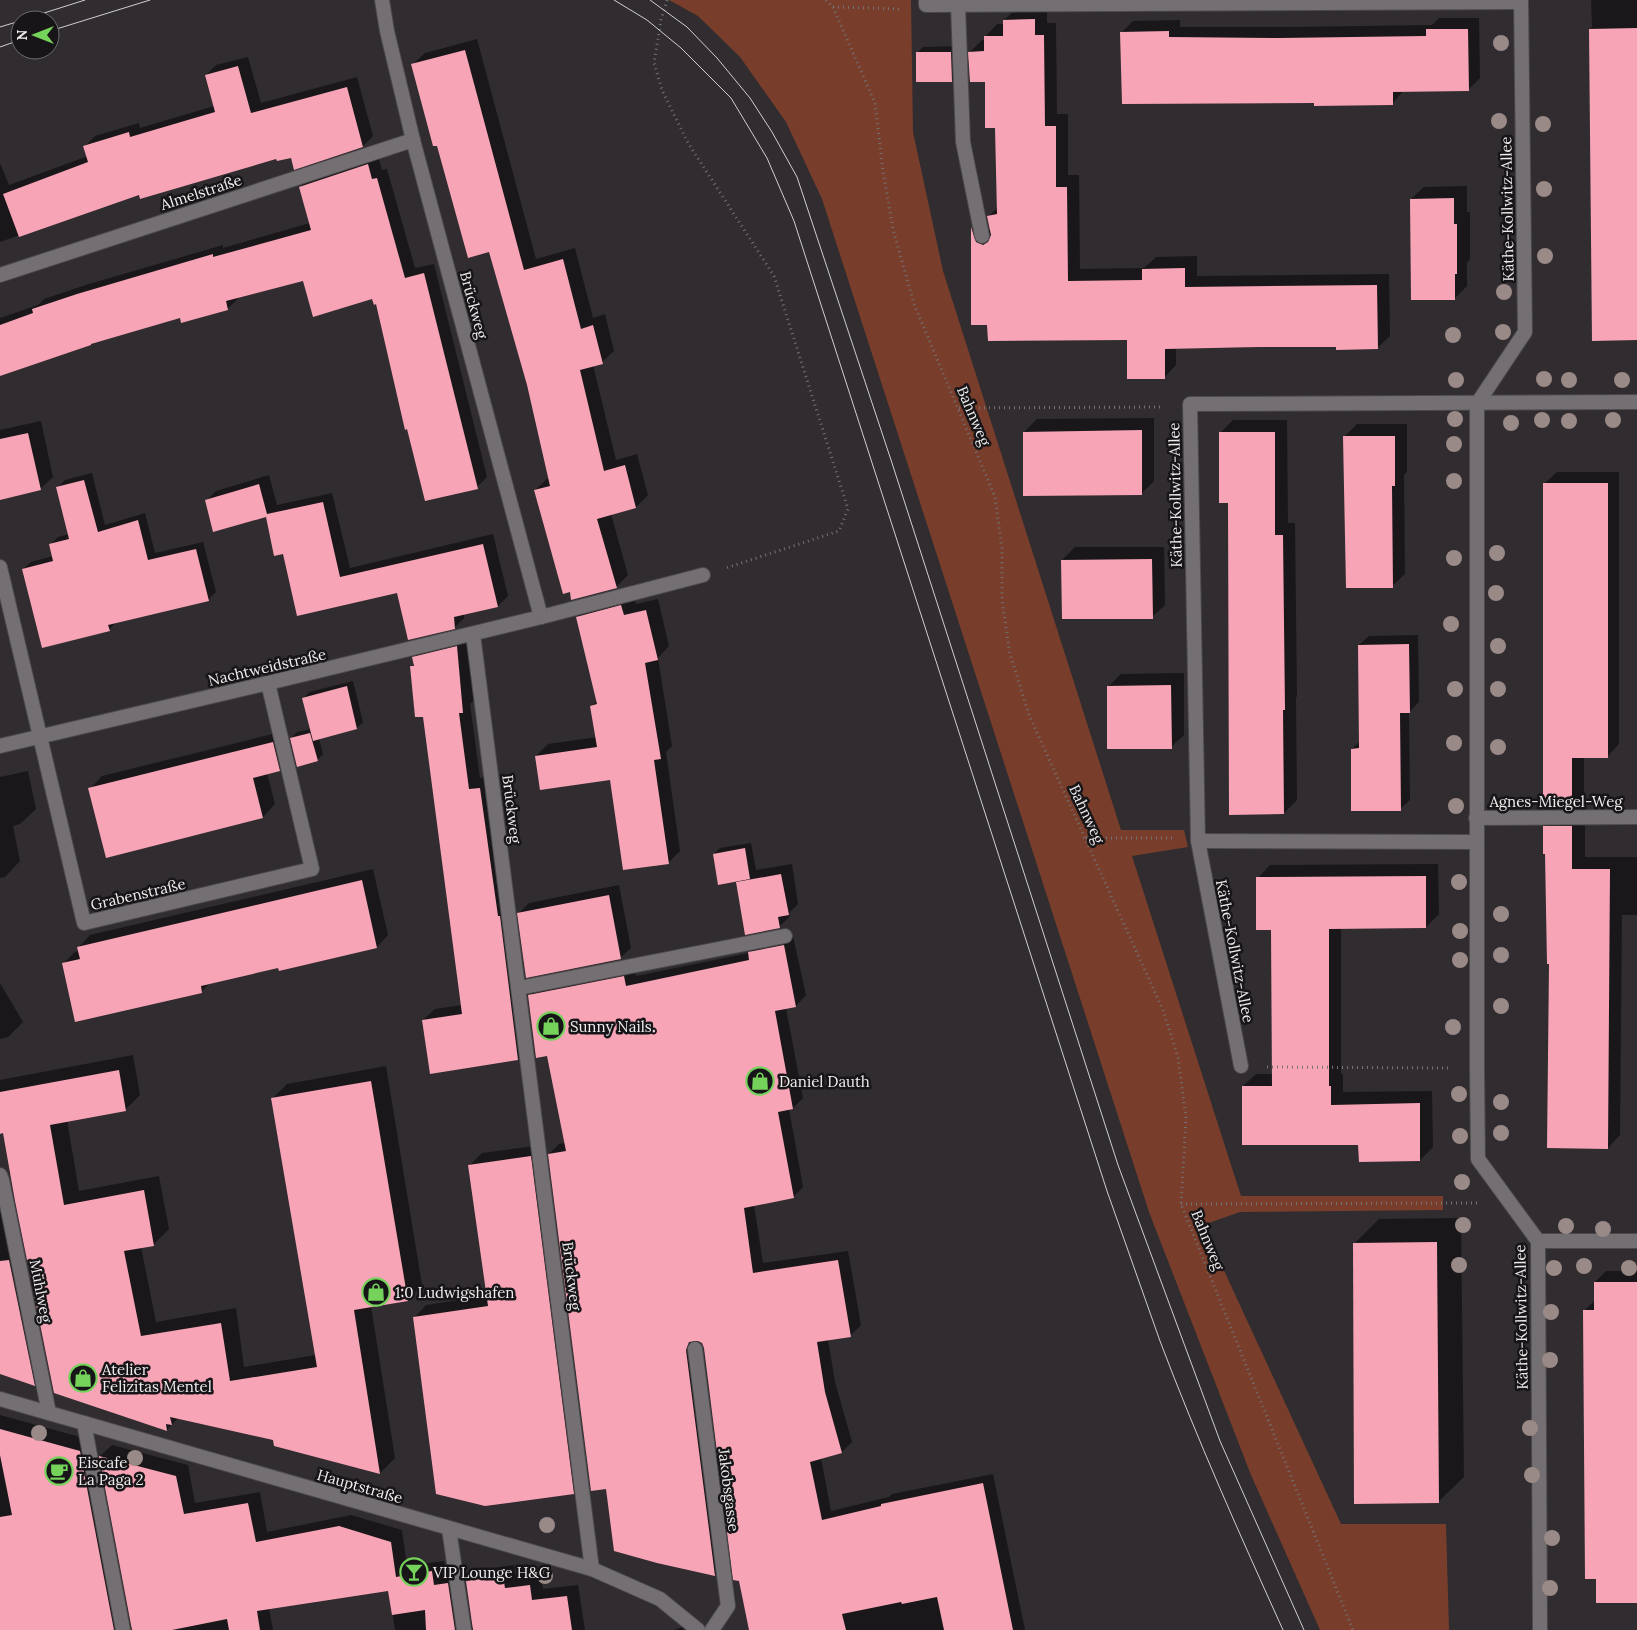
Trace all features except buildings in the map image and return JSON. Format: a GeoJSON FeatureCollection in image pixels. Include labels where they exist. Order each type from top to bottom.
{"type":"FeatureCollection","features":[{"type":"Feature","properties":{"kind":"street","name":"Brückweg"},"geometry":{"type":"LineString","coordinates":[[382,0],[387,31],[412,140],[541,617]]}},
{"type":"Feature","properties":{"kind":"street"},"geometry":{"type":"LineString","coordinates":[[926,3],[958,5],[1521,1]]}},
{"type":"Feature","properties":{"kind":"street","name":"Käthe-Kollwitz-Allee"},"geometry":{"type":"LineString","coordinates":[[1521,1],[1524,332],[1477,404],[1476,842],[1478,1159],[1538,1241],[1540,1630]]}},
{"type":"Feature","properties":{"kind":"street"},"geometry":{"type":"LineString","coordinates":[[958,5],[963,142],[982,236]]}},
{"type":"Feature","properties":{"kind":"street","name":"Almelstraße"},"geometry":{"type":"LineString","coordinates":[[0,275],[412,140]]}},
{"type":"Feature","properties":{"kind":"street"},"geometry":{"type":"LineString","coordinates":[[1477,404],[1637,402]]}},
{"type":"Feature","properties":{"kind":"street","name":"Käthe-Kollwitz-Allee"},"geometry":{"type":"LineString","coordinates":[[1241,1066],[1198,842],[1190,404],[1477,404]]}},
{"type":"Feature","properties":{"kind":"street","name":"Grabenstraße"},"geometry":{"type":"LineString","coordinates":[[0,567],[84,924],[312,869],[268,683]]}},
{"type":"Feature","properties":{"kind":"street","name":"Nachtweidstraße"},"geometry":{"type":"LineString","coordinates":[[0,746],[473,634],[703,575]]}},
{"type":"Feature","properties":{"kind":"street","name":"Brückweg"},"geometry":{"type":"LineString","coordinates":[[473,634],[592,1569]]}},
{"type":"Feature","properties":{"kind":"street","name":"Agnes-Miegel-Weg"},"geometry":{"type":"LineString","coordinates":[[1476,818],[1637,817]]}},
{"type":"Feature","properties":{"kind":"street"},"geometry":{"type":"LineString","coordinates":[[1198,842],[1476,842]]}},
{"type":"Feature","properties":{"kind":"street"},"geometry":{"type":"LineString","coordinates":[[518,988],[785,936]]}},
{"type":"Feature","properties":{"kind":"street","name":"Mühlweg"},"geometry":{"type":"LineString","coordinates":[[0,1175],[49,1414]]}},
{"type":"Feature","properties":{"kind":"street"},"geometry":{"type":"LineString","coordinates":[[1538,1241],[1637,1242]]}},
{"type":"Feature","properties":{"kind":"street","name":"Jakobsgasse"},"geometry":{"type":"LineString","coordinates":[[695,1350],[728,1606],[712,1630]]}},
{"type":"Feature","properties":{"kind":"street","name":"Hauptstraße"},"geometry":{"type":"LineString","coordinates":[[0,1399],[592,1569],[660,1598],[698,1630]]}},
{"type":"Feature","properties":{"kind":"street"},"geometry":{"type":"LineString","coordinates":[[84,1423],[124,1630]]}},
{"type":"Feature","properties":{"kind":"street"},"geometry":{"type":"LineString","coordinates":[[449,1529],[464,1630]]}},
{"type":"Feature","properties":{"kind":"path"},"geometry":{"type":"LineString","coordinates":[[667,0],[661,20],[654,63],[662,90],[688,143],[774,276],[848,509],[839,531],[703,575]]}},
{"type":"Feature","properties":{"kind":"path","name":"Bahnweg"},"geometry":{"type":"LineString","coordinates":[[826,0],[833,8],[875,103],[883,171],[893,229],[914,304],[995,497],[1002,549],[1002,600],[1010,654],[1029,715],[1163,1010],[1178,1057],[1186,1118],[1181,1204],[1353,1630]]}},
{"type":"Feature","properties":{"kind":"path"},"geometry":{"type":"LineString","coordinates":[[833,8],[914,10],[926,3]]}},
{"type":"Feature","properties":{"kind":"path"},"geometry":{"type":"LineString","coordinates":[[959,408],[1169,406],[1190,404]]}},
{"type":"Feature","properties":{"kind":"path"},"geometry":{"type":"LineString","coordinates":[[1086,838],[1179,838],[1198,842]]}},
{"type":"Feature","properties":{"kind":"path"},"geometry":{"type":"LineString","coordinates":[[1241,1066],[1477,1069]]}},
{"type":"Feature","properties":{"kind":"path"},"geometry":{"type":"LineString","coordinates":[[1181,1204],[1511,1203]]}},
{"type":"Feature","properties":{"kind":"shaded area"},"geometry":{"type":"Polygon","coordinates":[[[669,0],[911,0],[913,132],[943,271],[1121,830],[1184,830],[1188,847],[1132,856],[1241,1196],[1443,1196],[1443,1210],[1240,1212],[1203,1225],[1341,1524],[1446,1524],[1449,1630],[1320,1630],[1251,1475],[1149,1212],[822,199],[786,122],[740,57],[698,16],[669,0]]]}},
{"type":"Feature","properties":{"kind":"tram line"},"geometry":{"type":"LineString","coordinates":[[54,10],[85,0]]}},
{"type":"Feature","properties":{"kind":"tram line"},"geometry":{"type":"LineString","coordinates":[[60,28],[150,0]]}},
{"type":"Feature","properties":{"kind":"tram line"},"geometry":{"type":"LineString","coordinates":[[614,0],[647,20],[681,48],[731,98],[767,158],[794,221],[1107,1191],[1174,1378],[1219,1487],[1283,1630]]}},
{"type":"Feature","properties":{"kind":"tram line"},"geometry":{"type":"LineString","coordinates":[[650,0],[687,27],[717,58],[750,98],[772,132],[797,177],[892,463],[1118,1165],[1220,1441],[1304,1630]]}},
{"type":"Feature","properties":{"kind":"tram line"},"geometry":{"type":"LineString","coordinates":[[0,27],[10,24]]}},
{"type":"Feature","properties":{"kind":"tram line"},"geometry":{"type":"LineString","coordinates":[[0,47],[10,44]]}},
{"type":"Feature","properties":{"kind":"place","name":"Sunny Nails."},"geometry":{"type":"Point","coordinates":[551,1026]}},
{"type":"Feature","properties":{"kind":"place","name":"Daniel Dauth"},"geometry":{"type":"Point","coordinates":[760,1081]}},
{"type":"Feature","properties":{"kind":"place","name":"1:0 Ludwigshafen"},"geometry":{"type":"Point","coordinates":[376,1292]}},
{"type":"Feature","properties":{"kind":"place","name":"Atelier Felizitas Mentel"},"geometry":{"type":"Point","coordinates":[83,1378]}},
{"type":"Feature","properties":{"kind":"place","name":"Eiscafe La Paga 2"},"geometry":{"type":"Point","coordinates":[59,1471]}},
{"type":"Feature","properties":{"kind":"place","name":"VIP Lounge H&G"},"geometry":{"type":"Point","coordinates":[414,1572]}}]}
